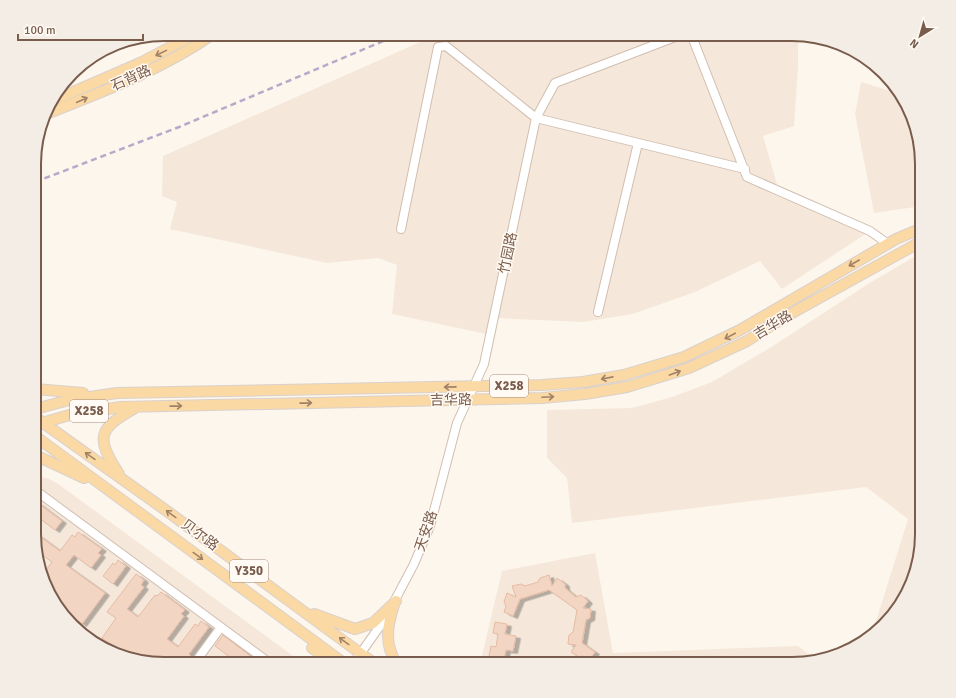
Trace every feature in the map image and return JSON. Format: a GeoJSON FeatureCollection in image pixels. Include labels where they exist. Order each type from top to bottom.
{"type":"FeatureCollection","features":[{"type":"Feature","properties":{"kind":"main road","name":"石背路"},"geometry":{"type":"LineString","coordinates":[[61,97],[142,62],[182,41]]}},
{"type":"Feature","properties":{"kind":"main road","name":"石背路"},"geometry":{"type":"LineString","coordinates":[[54,111],[146,72],[202,41]]}},
{"type":"Feature","properties":{"kind":"main road","name":"吉华路"},"geometry":{"type":"LineString","coordinates":[[97,395],[144,392],[542,386],[583,382],[624,375],[664,364],[703,349],[740,330],[915,230]]}},
{"type":"Feature","properties":{"kind":"main road","name":"吉华路"},"geometry":{"type":"LineString","coordinates":[[41,421],[89,411],[137,406],[542,398],[585,394],[627,387],[668,375],[734,348],[783,318],[915,245]]}},
{"type":"Feature","properties":{"kind":"main road","name":"X258"},"geometry":{"type":"LineString","coordinates":[[41,390],[97,395]]}},
{"type":"Feature","properties":{"kind":"main road"},"geometry":{"type":"LineString","coordinates":[[41,407],[97,395]]}},
{"type":"Feature","properties":{"kind":"main road"},"geometry":{"type":"LineString","coordinates":[[122,479],[106,454],[103,445],[104,436],[108,427],[114,420],[137,406]]}},
{"type":"Feature","properties":{"kind":"main road","name":"贝尔路"},"geometry":{"type":"LineString","coordinates":[[41,425],[122,479],[366,657]]}},
{"type":"Feature","properties":{"kind":"main road","name":"贝尔路"},"geometry":{"type":"LineString","coordinates":[[41,440],[336,657]]}},
{"type":"Feature","properties":{"kind":"main road"},"geometry":{"type":"LineString","coordinates":[[41,457],[111,492]]}},
{"type":"Feature","properties":{"kind":"main road"},"geometry":{"type":"LineString","coordinates":[[238,585],[268,616],[323,657]]}},
{"type":"Feature","properties":{"kind":"main road"},"geometry":{"type":"LineString","coordinates":[[295,605],[340,625],[355,629],[373,623],[396,601]]}},
{"type":"Feature","properties":{"kind":"main road"},"geometry":{"type":"LineString","coordinates":[[393,657],[388,640],[389,620],[396,601]]}},
{"type":"Feature","properties":{"kind":"street","name":"竹园路"},"geometry":{"type":"LineString","coordinates":[[474,386],[484,364],[536,118],[555,82],[664,41]]}},
{"type":"Feature","properties":{"kind":"street"},"geometry":{"type":"LineString","coordinates":[[694,41],[745,169],[747,178],[870,231],[888,244]]}},
{"type":"Feature","properties":{"kind":"street"},"geometry":{"type":"LineString","coordinates":[[401,229],[438,47],[446,46],[536,118],[745,169]]}},
{"type":"Feature","properties":{"kind":"street"},"geometry":{"type":"LineString","coordinates":[[598,312],[638,143]]}},
{"type":"Feature","properties":{"kind":"street","name":"天安路"},"geometry":{"type":"LineString","coordinates":[[358,657],[396,601],[414,564],[430,526],[457,423],[474,386]]}},
{"type":"Feature","properties":{"kind":"street"},"geometry":{"type":"LineString","coordinates":[[41,494],[262,657]]}},
{"type":"Feature","properties":{"kind":"street"},"geometry":{"type":"LineString","coordinates":[[199,657],[221,627]]}},
{"type":"Feature","properties":{"kind":"shaded area"},"geometry":{"type":"Polygon","coordinates":[[[422,41],[798,41],[794,126],[763,136],[779,191],[870,231],[782,289],[760,261],[695,292],[633,314],[583,322],[494,318],[491,335],[392,314],[397,265],[378,258],[327,263],[170,229],[177,202],[162,196],[163,156],[422,41]]]}},
{"type":"Feature","properties":{"kind":"shaded area"},"geometry":{"type":"Polygon","coordinates":[[[861,82],[890,91],[894,96],[906,117],[911,132],[915,156],[915,207],[874,213],[855,114],[861,82]]]}},
{"type":"Feature","properties":{"kind":"shaded area"},"geometry":{"type":"Polygon","coordinates":[[[915,256],[915,542],[913,558],[906,581],[890,609],[875,624],[908,519],[866,487],[572,523],[567,478],[547,458],[547,410],[632,408],[672,397],[712,382],[773,346],[868,284],[915,256]]]}},
{"type":"Feature","properties":{"kind":"shaded area"},"geometry":{"type":"Polygon","coordinates":[[[41,477],[57,483],[294,657],[156,657],[140,655],[117,648],[89,632],[72,615],[62,602],[50,581],[43,558],[41,542],[41,477]]]}},
{"type":"Feature","properties":{"kind":"shaded area"},"geometry":{"type":"Polygon","coordinates":[[[595,553],[613,653],[798,646],[811,656],[792,657],[482,657],[502,571],[595,553]]]}},
{"type":"Feature","properties":{"kind":"building"},"geometry":{"type":"Polygon","coordinates":[[[41,505],[62,521],[55,530],[41,520],[41,505]]]}},
{"type":"Feature","properties":{"kind":"building"},"geometry":{"type":"Polygon","coordinates":[[[78,532],[102,549],[98,553],[101,555],[91,568],[74,555],[66,565],[105,593],[82,624],[72,615],[62,602],[50,581],[47,569],[52,562],[43,555],[41,542],[41,537],[60,551],[72,535],[75,537],[78,532]]]}},
{"type":"Feature","properties":{"kind":"building"},"geometry":{"type":"Polygon","coordinates":[[[118,560],[126,566],[113,584],[103,576],[113,563],[115,565],[118,560]]]}},
{"type":"Feature","properties":{"kind":"building"},"geometry":{"type":"Polygon","coordinates":[[[136,574],[144,580],[141,585],[144,587],[127,609],[138,617],[155,595],[157,596],[161,592],[185,610],[181,614],[184,616],[167,639],[178,647],[195,624],[198,626],[201,621],[209,627],[189,654],[190,657],[156,657],[140,655],[117,648],[102,638],[116,618],[107,612],[136,574]]]}},
{"type":"Feature","properties":{"kind":"building"},"geometry":{"type":"Polygon","coordinates":[[[549,575],[552,586],[557,578],[565,584],[565,588],[576,597],[581,595],[588,601],[583,608],[591,609],[590,618],[586,620],[582,643],[595,652],[591,657],[579,657],[571,652],[576,645],[568,644],[569,635],[573,632],[577,610],[549,590],[520,599],[513,616],[504,612],[506,606],[504,602],[507,593],[516,597],[512,586],[521,584],[525,586],[538,582],[540,578],[549,575]]]}},
{"type":"Feature","properties":{"kind":"building"},"geometry":{"type":"Polygon","coordinates":[[[495,622],[507,624],[505,634],[516,636],[513,651],[506,650],[504,657],[489,656],[491,646],[496,647],[498,634],[493,633],[495,622]]]}},
{"type":"Feature","properties":{"kind":"building"},"geometry":{"type":"Polygon","coordinates":[[[223,635],[252,657],[230,657],[215,646],[223,635]]]}},
{"type":"Feature","properties":{"kind":"railway"},"geometry":{"type":"LineString","coordinates":[[41,180],[179,127],[383,41]]}}]}
